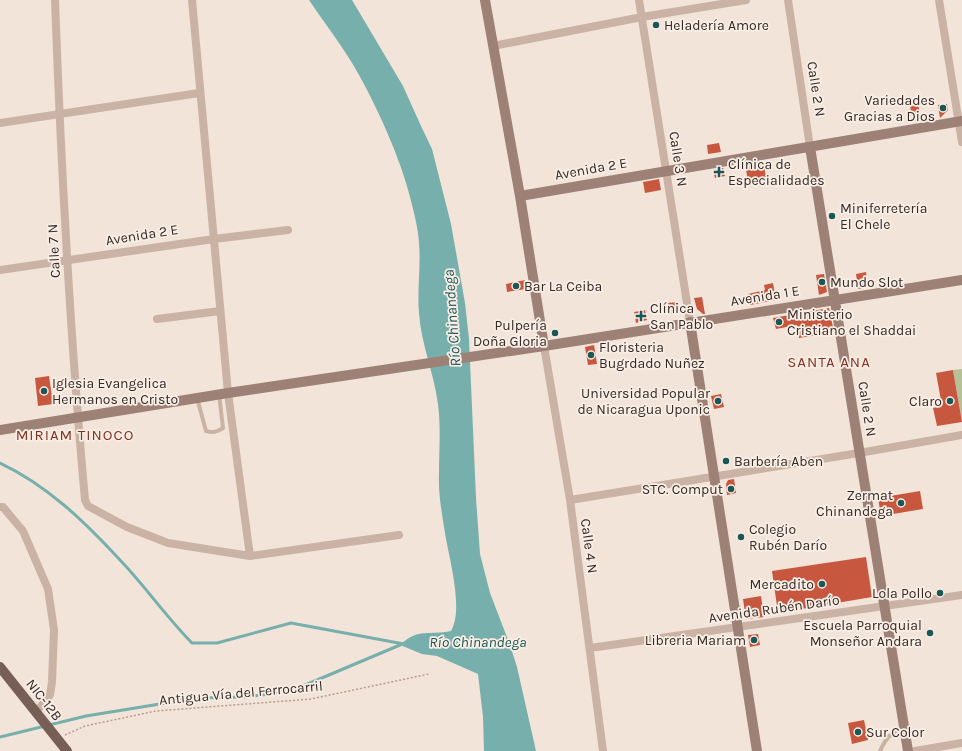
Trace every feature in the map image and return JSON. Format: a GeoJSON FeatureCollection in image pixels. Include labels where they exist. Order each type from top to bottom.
{"type":"FeatureCollection","features":[{"type":"Feature","properties":{"kind":"main road","name":"NIC-12B"},"geometry":{"type":"LineString","coordinates":[[0,667],[67,751]]}},
{"type":"Feature","properties":{"kind":"street","name":"Calle 7 N"},"geometry":{"type":"LineString","coordinates":[[55,0],[59,115],[78,417],[85,500],[88,506],[127,527],[168,543],[250,556]]}},
{"type":"Feature","properties":{"kind":"street"},"geometry":{"type":"LineString","coordinates":[[192,0],[199,93],[220,311],[224,393],[250,556],[399,535]]}},
{"type":"Feature","properties":{"kind":"street"},"geometry":{"type":"LineString","coordinates":[[484,0],[520,196],[544,346]]}},
{"type":"Feature","properties":{"kind":"street","name":"Calle 3 N"},"geometry":{"type":"LineString","coordinates":[[639,0],[690,322]]}},
{"type":"Feature","properties":{"kind":"street"},"geometry":{"type":"LineString","coordinates":[[493,46],[642,17],[746,0]]}},
{"type":"Feature","properties":{"kind":"street","name":"Calle 2 N"},"geometry":{"type":"LineString","coordinates":[[788,0],[810,147],[836,299],[859,453],[908,751]]}},
{"type":"Feature","properties":{"kind":"street"},"geometry":{"type":"LineString","coordinates":[[939,0],[960,121],[962,142]]}},
{"type":"Feature","properties":{"kind":"street"},"geometry":{"type":"LineString","coordinates":[[0,123],[199,93]]}},
{"type":"Feature","properties":{"kind":"street","name":"Avenida 2 E"},"geometry":{"type":"LineString","coordinates":[[520,196],[960,121]]}},
{"type":"Feature","properties":{"kind":"street","name":"Avenida 2 E"},"geometry":{"type":"LineString","coordinates":[[0,270],[214,239],[288,230]]}},
{"type":"Feature","properties":{"kind":"street","name":"Avenida 1 E"},"geometry":{"type":"LineString","coordinates":[[0,430],[224,393],[544,346],[962,280]]}},
{"type":"Feature","properties":{"kind":"street"},"geometry":{"type":"LineString","coordinates":[[157,319],[220,311]]}},
{"type":"Feature","properties":{"kind":"street"},"geometry":{"type":"LineString","coordinates":[[690,322],[757,751]]}},
{"type":"Feature","properties":{"kind":"street","name":"Calle 4 N"},"geometry":{"type":"LineString","coordinates":[[544,346],[570,500],[603,751]]}},
{"type":"Feature","properties":{"kind":"street"},"geometry":{"type":"LineString","coordinates":[[570,500],[962,435]]}},
{"type":"Feature","properties":{"kind":"street"},"geometry":{"type":"LineString","coordinates":[[0,506],[3,507],[23,531],[48,589],[54,630],[52,682],[50,696],[38,714]]}},
{"type":"Feature","properties":{"kind":"street","name":"Avenida Rubén Darío"},"geometry":{"type":"LineString","coordinates":[[590,648],[962,595]]}},
{"type":"Feature","properties":{"kind":"street"},"geometry":{"type":"LineString","coordinates":[[915,751],[962,743]]}},
{"type":"Feature","properties":{"kind":"lane"},"geometry":{"type":"LineString","coordinates":[[196,398],[206,431],[211,433],[217,432],[223,428],[224,393]]}},
{"type":"Feature","properties":{"kind":"lane"},"geometry":{"type":"LineString","coordinates":[[880,751],[888,736],[892,732],[904,728]]}},
{"type":"Feature","properties":{"kind":"path","name":"Antigua Vía del Ferrocarril"},"geometry":{"type":"LineString","coordinates":[[58,740],[69,732],[85,726],[156,711],[311,698],[429,674]]}},
{"type":"Feature","properties":{"kind":"green space"},"geometry":{"type":"Polygon","coordinates":[[[962,369],[962,422],[953,370],[962,369]]]}},
{"type":"Feature","properties":{"kind":"water","name":"Río Chinandega"},"geometry":{"type":"Polygon","coordinates":[[[309,0],[352,0],[403,86],[432,149],[451,224],[465,303],[469,339],[480,554],[490,593],[517,667],[536,751],[484,751],[483,717],[478,674],[437,656],[422,654],[400,645],[407,639],[419,634],[451,631],[455,621],[456,610],[456,597],[440,496],[440,431],[438,404],[434,381],[420,325],[418,296],[418,232],[401,167],[381,119],[353,65],[309,0]]]}},
{"type":"Feature","properties":{"kind":"building"},"geometry":{"type":"Polygon","coordinates":[[[918,104],[921,119],[913,121],[910,106],[918,104]]]}},
{"type":"Feature","properties":{"kind":"building","name":"Variedades Gracias a Dios"},"geometry":{"type":"Polygon","coordinates":[[[947,104],[948,110],[940,118],[938,105],[947,104]]]}},
{"type":"Feature","properties":{"kind":"building"},"geometry":{"type":"Polygon","coordinates":[[[719,143],[721,152],[708,154],[707,145],[719,143]]]}},
{"type":"Feature","properties":{"kind":"building"},"geometry":{"type":"Polygon","coordinates":[[[763,161],[766,177],[748,181],[745,164],[763,161]]]}},
{"type":"Feature","properties":{"kind":"building","name":"Clínica de Especialidades"},"geometry":{"type":"Polygon","coordinates":[[[723,168],[725,176],[715,178],[713,170],[723,168]]]}},
{"type":"Feature","properties":{"kind":"building"},"geometry":{"type":"Polygon","coordinates":[[[659,179],[661,190],[645,193],[643,182],[659,179]]]}},
{"type":"Feature","properties":{"kind":"building"},"geometry":{"type":"Polygon","coordinates":[[[866,272],[868,287],[858,289],[856,274],[866,272]]]}},
{"type":"Feature","properties":{"kind":"building","name":"Mundo Slot"},"geometry":{"type":"Polygon","coordinates":[[[824,274],[827,292],[819,295],[816,275],[824,274]]]}},
{"type":"Feature","properties":{"kind":"building","name":"Bar La Ceiba"},"geometry":{"type":"Polygon","coordinates":[[[525,280],[526,289],[507,292],[506,284],[525,280]]]}},
{"type":"Feature","properties":{"kind":"building"},"geometry":{"type":"Polygon","coordinates":[[[773,283],[776,300],[750,305],[748,294],[765,290],[764,285],[773,283]]]}},
{"type":"Feature","properties":{"kind":"building"},"geometry":{"type":"Polygon","coordinates":[[[702,297],[705,314],[697,309],[694,298],[702,297]]]}},
{"type":"Feature","properties":{"kind":"building"},"geometry":{"type":"Polygon","coordinates":[[[678,302],[679,312],[670,314],[668,303],[678,302]]]}},
{"type":"Feature","properties":{"kind":"building"},"geometry":{"type":"Polygon","coordinates":[[[829,308],[834,332],[799,338],[797,325],[776,329],[773,318],[829,308]]]}},
{"type":"Feature","properties":{"kind":"building","name":"Clínica San Pablo"},"geometry":{"type":"Polygon","coordinates":[[[645,310],[647,320],[636,323],[634,312],[645,310]]]}},
{"type":"Feature","properties":{"kind":"building","name":"Floristeria Bugrdado Nuñez"},"geometry":{"type":"Polygon","coordinates":[[[594,345],[597,364],[588,365],[585,347],[594,345]]]}},
{"type":"Feature","properties":{"kind":"building","name":"Claro"},"geometry":{"type":"Polygon","coordinates":[[[953,370],[962,422],[937,426],[933,408],[942,406],[936,373],[953,370]]]}},
{"type":"Feature","properties":{"kind":"building","name":"Iglesia Evangelica Hermanos en Cristo"},"geometry":{"type":"Polygon","coordinates":[[[49,376],[53,404],[38,406],[35,378],[49,376]]]}},
{"type":"Feature","properties":{"kind":"building","name":"Universidad Popular de Nicaragua Uponic"},"geometry":{"type":"Polygon","coordinates":[[[721,394],[724,407],[714,409],[711,396],[721,394]]]}},
{"type":"Feature","properties":{"kind":"building","name":"STC. Comput"},"geometry":{"type":"Polygon","coordinates":[[[734,479],[736,493],[727,495],[726,484],[728,480],[734,479]]]}},
{"type":"Feature","properties":{"kind":"building","name":"Zermat Chinandega"},"geometry":{"type":"Polygon","coordinates":[[[920,491],[923,509],[881,516],[878,498],[920,491]]]}},
{"type":"Feature","properties":{"kind":"building","name":"Mercadito"},"geometry":{"type":"Polygon","coordinates":[[[866,557],[872,597],[778,613],[772,571],[866,557]]]}},
{"type":"Feature","properties":{"kind":"building"},"geometry":{"type":"Polygon","coordinates":[[[761,596],[764,617],[746,619],[743,599],[761,596]]]}},
{"type":"Feature","properties":{"kind":"building","name":"Libreria Mariam"},"geometry":{"type":"Polygon","coordinates":[[[758,634],[760,645],[750,647],[748,635],[758,634]]]}},
{"type":"Feature","properties":{"kind":"building","name":"Sur Color"},"geometry":{"type":"Polygon","coordinates":[[[864,720],[868,740],[852,744],[848,723],[864,720]]]}},
{"type":"Feature","properties":{"kind":"waterway"},"geometry":{"type":"LineString","coordinates":[[0,463],[34,482],[79,518],[129,570],[173,623],[192,643],[217,643],[291,623],[404,644]]}},
{"type":"Feature","properties":{"kind":"waterway"},"geometry":{"type":"LineString","coordinates":[[0,737],[86,716],[197,698],[246,697],[291,691],[400,645]]}},
{"type":"Feature","properties":{"kind":"place","name":"Heladería Amore"},"geometry":{"type":"Point","coordinates":[656,25]}},
{"type":"Feature","properties":{"kind":"place","name":"Variedades Gracias a Dios"},"geometry":{"type":"Point","coordinates":[943,108]}},
{"type":"Feature","properties":{"kind":"place","name":"Clínica de Especialidades"},"geometry":{"type":"Point","coordinates":[719,172]}},
{"type":"Feature","properties":{"kind":"place","name":"Miniferretería El Chele"},"geometry":{"type":"Point","coordinates":[832,216]}},
{"type":"Feature","properties":{"kind":"place","name":"Mundo Slot"},"geometry":{"type":"Point","coordinates":[822,282]}},
{"type":"Feature","properties":{"kind":"place","name":"Bar La Ceiba"},"geometry":{"type":"Point","coordinates":[516,286]}},
{"type":"Feature","properties":{"kind":"place","name":"Clínica San Pablo"},"geometry":{"type":"Point","coordinates":[641,316]}},
{"type":"Feature","properties":{"kind":"place","name":"Ministerio Cristiano el Shaddai"},"geometry":{"type":"Point","coordinates":[779,322]}},
{"type":"Feature","properties":{"kind":"place","name":"Pulpería Doña Gloria"},"geometry":{"type":"Point","coordinates":[555,333]}},
{"type":"Feature","properties":{"kind":"place","name":"Floristeria Bugrdado Nuñez"},"geometry":{"type":"Point","coordinates":[591,355]}},
{"type":"Feature","properties":{"kind":"place","name":"Iglesia Evangelica Hermanos en Cristo"},"geometry":{"type":"Point","coordinates":[44,391]}},
{"type":"Feature","properties":{"kind":"place","name":"Universidad Popular de Nicaragua Uponic"},"geometry":{"type":"Point","coordinates":[718,401]}},
{"type":"Feature","properties":{"kind":"place","name":"Claro"},"geometry":{"type":"Point","coordinates":[950,401]}},
{"type":"Feature","properties":{"kind":"place","name":"Barbería Aben"},"geometry":{"type":"Point","coordinates":[726,461]}},
{"type":"Feature","properties":{"kind":"place","name":"STC. Comput"},"geometry":{"type":"Point","coordinates":[731,489]}},
{"type":"Feature","properties":{"kind":"place","name":"Zermat Chinandega"},"geometry":{"type":"Point","coordinates":[901,503]}},
{"type":"Feature","properties":{"kind":"place","name":"Colegio Rubén Darío"},"geometry":{"type":"Point","coordinates":[741,537]}},
{"type":"Feature","properties":{"kind":"place","name":"Mercadito"},"geometry":{"type":"Point","coordinates":[822,584]}},
{"type":"Feature","properties":{"kind":"place","name":"Lola Pollo"},"geometry":{"type":"Point","coordinates":[940,593]}},
{"type":"Feature","properties":{"kind":"place","name":"Escuela Parroquial Monseñor Andara"},"geometry":{"type":"Point","coordinates":[930,633]}},
{"type":"Feature","properties":{"kind":"place","name":"Libreria Mariam"},"geometry":{"type":"Point","coordinates":[754,640]}},
{"type":"Feature","properties":{"kind":"place","name":"Sur Color"},"geometry":{"type":"Point","coordinates":[858,732]}},
{"type":"Feature","properties":{"kind":"district","name":"SANTA ANA"},"geometry":{"type":"Point","coordinates":[829,362]}},
{"type":"Feature","properties":{"kind":"district","name":"MIRIAM TINOCO"},"geometry":{"type":"Point","coordinates":[75,435]}}]}
